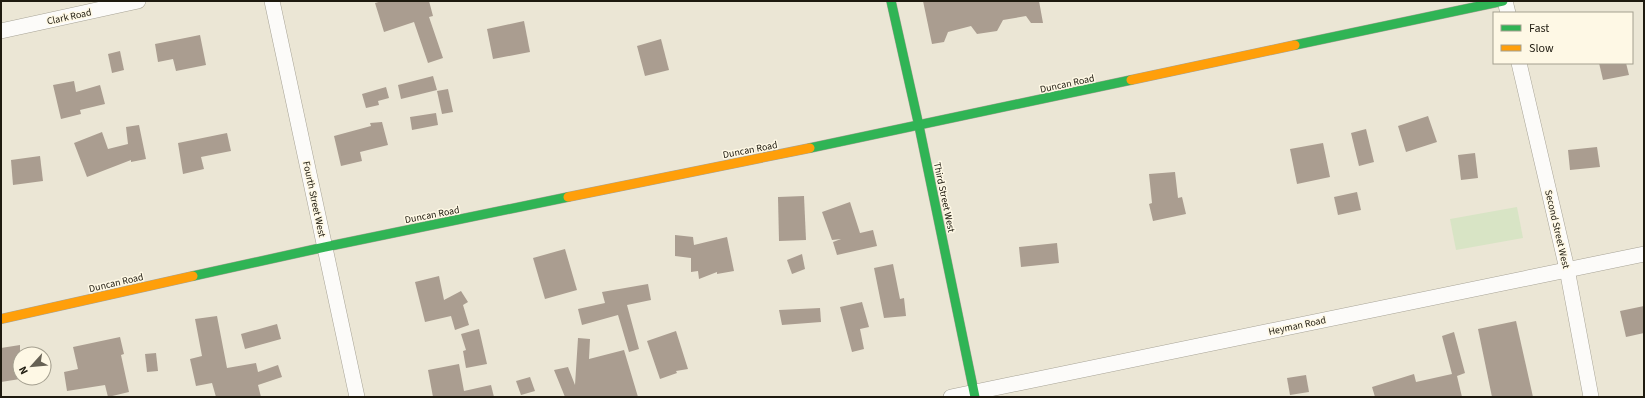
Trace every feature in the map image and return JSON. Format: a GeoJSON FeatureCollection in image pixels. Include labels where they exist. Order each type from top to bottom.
{"type":"FeatureCollection","features":[{"type":"Feature","properties":{"kind":"street","name":"Clark Road"},"geometry":{"type":"LineString","coordinates":[[1,31],[138,1]]}},
{"type":"Feature","properties":{"kind":"street","name":"Fourth Street West"},"geometry":{"type":"LineString","coordinates":[[272,1],[357,397]]}},
{"type":"Feature","properties":{"kind":"street","name":"Third Street West"},"geometry":{"type":"LineString","coordinates":[[891,1],[919,126],[974,394]]}},
{"type":"Feature","properties":{"kind":"street","name":"Duncan Road"},"geometry":{"type":"LineString","coordinates":[[1,319],[325,247],[919,126],[1504,1]]}},
{"type":"Feature","properties":{"kind":"street"},"geometry":{"type":"LineString","coordinates":[[1504,1],[1508,12]]}},
{"type":"Feature","properties":{"kind":"street","name":"Second Street West"},"geometry":{"type":"LineString","coordinates":[[1520,64],[1567,269],[1591,397]]}},
{"type":"Feature","properties":{"kind":"street","name":"Heyman Road"},"geometry":{"type":"LineString","coordinates":[[951,397],[974,394],[1644,254]]}},
{"type":"Feature","properties":{"kind":"green space"},"geometry":{"type":"Polygon","coordinates":[[[1517,207],[1523,238],[1456,250],[1450,219],[1517,207]]]}},
{"type":"Feature","properties":{"kind":"building"},"geometry":{"type":"Polygon","coordinates":[[[382,1],[429,1],[433,16],[429,17],[443,58],[428,63],[414,22],[384,32],[375,3],[382,1]]]}},
{"type":"Feature","properties":{"kind":"building"},"geometry":{"type":"Polygon","coordinates":[[[923,1],[1039,1],[1043,23],[1031,23],[1026,16],[1003,20],[997,31],[977,34],[971,26],[948,32],[944,42],[932,44],[923,1]]]}},
{"type":"Feature","properties":{"kind":"building"},"geometry":{"type":"Polygon","coordinates":[[[524,21],[530,52],[493,59],[487,29],[524,21]]]}},
{"type":"Feature","properties":{"kind":"building"},"geometry":{"type":"Polygon","coordinates":[[[200,35],[206,65],[176,71],[173,59],[158,62],[155,44],[200,35]]]}},
{"type":"Feature","properties":{"kind":"building"},"geometry":{"type":"Polygon","coordinates":[[[661,39],[669,70],[645,76],[637,46],[661,39]]]}},
{"type":"Feature","properties":{"kind":"building"},"geometry":{"type":"Polygon","coordinates":[[[120,51],[124,70],[112,73],[108,54],[120,51]]]}},
{"type":"Feature","properties":{"kind":"building"},"geometry":{"type":"Polygon","coordinates":[[[1599,64],[1626,64],[1629,75],[1603,80],[1599,64]]]}},
{"type":"Feature","properties":{"kind":"building"},"geometry":{"type":"Polygon","coordinates":[[[433,76],[437,90],[401,99],[398,85],[433,76]]]}},
{"type":"Feature","properties":{"kind":"building"},"geometry":{"type":"Polygon","coordinates":[[[74,81],[76,92],[100,85],[105,104],[80,110],[81,114],[61,119],[53,85],[74,81]]]}},
{"type":"Feature","properties":{"kind":"building"},"geometry":{"type":"Polygon","coordinates":[[[386,87],[389,98],[378,101],[379,105],[366,108],[362,94],[386,87]]]}},
{"type":"Feature","properties":{"kind":"building"},"geometry":{"type":"Polygon","coordinates":[[[448,89],[453,112],[442,114],[437,91],[448,89]]]}},
{"type":"Feature","properties":{"kind":"building"},"geometry":{"type":"Polygon","coordinates":[[[436,113],[438,125],[412,130],[410,117],[436,113]]]}},
{"type":"Feature","properties":{"kind":"building"},"geometry":{"type":"Polygon","coordinates":[[[1428,116],[1437,142],[1406,152],[1398,126],[1428,116]]]}},
{"type":"Feature","properties":{"kind":"building"},"geometry":{"type":"Polygon","coordinates":[[[382,122],[388,145],[360,152],[362,161],[341,166],[334,136],[371,126],[370,123],[382,122]]]}},
{"type":"Feature","properties":{"kind":"building"},"geometry":{"type":"Polygon","coordinates":[[[139,125],[146,159],[131,162],[131,160],[87,177],[74,143],[102,132],[108,149],[128,144],[126,127],[139,125]]]}},
{"type":"Feature","properties":{"kind":"building"},"geometry":{"type":"Polygon","coordinates":[[[1366,129],[1374,162],[1359,166],[1351,133],[1366,129]]]}},
{"type":"Feature","properties":{"kind":"building"},"geometry":{"type":"Polygon","coordinates":[[[227,133],[231,151],[201,157],[204,169],[183,174],[178,143],[227,133]]]}},
{"type":"Feature","properties":{"kind":"building"},"geometry":{"type":"Polygon","coordinates":[[[1323,143],[1330,177],[1297,184],[1290,149],[1323,143]]]}},
{"type":"Feature","properties":{"kind":"building"},"geometry":{"type":"Polygon","coordinates":[[[1597,147],[1600,167],[1570,170],[1568,150],[1597,147]]]}},
{"type":"Feature","properties":{"kind":"building"},"geometry":{"type":"Polygon","coordinates":[[[1475,153],[1478,178],[1461,180],[1458,155],[1475,153]]]}},
{"type":"Feature","properties":{"kind":"building"},"geometry":{"type":"Polygon","coordinates":[[[40,156],[43,181],[13,185],[11,160],[40,156]]]}},
{"type":"Feature","properties":{"kind":"building"},"geometry":{"type":"Polygon","coordinates":[[[1175,172],[1178,198],[1182,197],[1186,214],[1153,221],[1149,204],[1152,203],[1149,174],[1175,172]]]}},
{"type":"Feature","properties":{"kind":"building"},"geometry":{"type":"Polygon","coordinates":[[[1357,192],[1361,210],[1338,215],[1334,197],[1357,192]]]}},
{"type":"Feature","properties":{"kind":"building"},"geometry":{"type":"Polygon","coordinates":[[[804,196],[806,240],[779,241],[778,197],[804,196]]]}},
{"type":"Feature","properties":{"kind":"building"},"geometry":{"type":"Polygon","coordinates":[[[850,202],[860,233],[873,230],[877,246],[837,255],[833,242],[841,239],[832,240],[822,212],[850,202]]]}},
{"type":"Feature","properties":{"kind":"building"},"geometry":{"type":"Polygon","coordinates":[[[675,235],[693,237],[694,245],[727,237],[734,271],[717,274],[717,272],[699,279],[698,271],[691,272],[691,258],[675,256],[675,235]]]}},
{"type":"Feature","properties":{"kind":"building"},"geometry":{"type":"Polygon","coordinates":[[[1057,243],[1059,263],[1021,267],[1019,247],[1057,243]]]}},
{"type":"Feature","properties":{"kind":"building"},"geometry":{"type":"Polygon","coordinates":[[[565,249],[577,290],[545,299],[533,258],[565,249]]]}},
{"type":"Feature","properties":{"kind":"building"},"geometry":{"type":"Polygon","coordinates":[[[802,254],[805,269],[792,274],[787,260],[802,254]]]}},
{"type":"Feature","properties":{"kind":"building"},"geometry":{"type":"Polygon","coordinates":[[[893,264],[900,299],[904,298],[906,316],[884,318],[874,268],[893,264]]]}},
{"type":"Feature","properties":{"kind":"building"},"geometry":{"type":"Polygon","coordinates":[[[439,276],[444,300],[461,291],[468,302],[463,305],[469,325],[455,330],[451,316],[425,322],[415,282],[439,276]]]}},
{"type":"Feature","properties":{"kind":"building"},"geometry":{"type":"Polygon","coordinates":[[[648,284],[651,300],[627,305],[639,349],[629,352],[618,315],[582,325],[578,309],[605,303],[602,292],[648,284]]]}},
{"type":"Feature","properties":{"kind":"building"},"geometry":{"type":"Polygon","coordinates":[[[862,302],[869,327],[860,329],[864,349],[852,352],[840,307],[862,302]]]}},
{"type":"Feature","properties":{"kind":"building"},"geometry":{"type":"Polygon","coordinates":[[[1644,306],[1644,333],[1626,337],[1620,311],[1644,306]]]}},
{"type":"Feature","properties":{"kind":"building"},"geometry":{"type":"Polygon","coordinates":[[[820,308],[821,322],[782,325],[779,310],[820,308]]]}},
{"type":"Feature","properties":{"kind":"building"},"geometry":{"type":"Polygon","coordinates":[[[217,316],[227,368],[256,363],[258,372],[278,365],[282,377],[258,385],[261,397],[216,397],[212,383],[196,386],[190,359],[202,356],[195,319],[217,316]]]}},
{"type":"Feature","properties":{"kind":"building"},"geometry":{"type":"Polygon","coordinates":[[[1516,321],[1533,397],[1492,397],[1478,329],[1516,321]]]}},
{"type":"Feature","properties":{"kind":"building"},"geometry":{"type":"Polygon","coordinates":[[[277,324],[281,339],[245,349],[241,334],[277,324]]]}},
{"type":"Feature","properties":{"kind":"building"},"geometry":{"type":"Polygon","coordinates":[[[479,329],[487,364],[466,368],[463,351],[466,350],[461,334],[479,329]]]}},
{"type":"Feature","properties":{"kind":"building"},"geometry":{"type":"Polygon","coordinates":[[[676,331],[688,369],[676,371],[677,373],[660,379],[647,341],[676,331]]]}},
{"type":"Feature","properties":{"kind":"building"},"geometry":{"type":"Polygon","coordinates":[[[1454,332],[1465,373],[1457,376],[1462,397],[1375,397],[1372,387],[1414,374],[1416,382],[1452,374],[1442,336],[1454,332]]]}},
{"type":"Feature","properties":{"kind":"building"},"geometry":{"type":"Polygon","coordinates":[[[120,337],[124,354],[121,355],[129,392],[108,397],[105,385],[67,391],[64,372],[78,369],[73,347],[120,337]]]}},
{"type":"Feature","properties":{"kind":"building"},"geometry":{"type":"Polygon","coordinates":[[[578,338],[590,339],[589,359],[624,350],[638,397],[565,397],[554,370],[568,367],[575,385],[578,338]]]}},
{"type":"Feature","properties":{"kind":"building"},"geometry":{"type":"Polygon","coordinates":[[[12,346],[12,380],[1,382],[1,348],[12,346]]]}},
{"type":"Feature","properties":{"kind":"building"},"geometry":{"type":"Polygon","coordinates":[[[156,353],[158,371],[147,372],[145,354],[156,353]]]}},
{"type":"Feature","properties":{"kind":"building"},"geometry":{"type":"Polygon","coordinates":[[[459,364],[464,391],[491,385],[494,397],[433,397],[428,370],[459,364]]]}},
{"type":"Feature","properties":{"kind":"building"},"geometry":{"type":"Polygon","coordinates":[[[1306,375],[1309,392],[1290,395],[1287,378],[1306,375]]]}},
{"type":"Feature","properties":{"kind":"building"},"geometry":{"type":"Polygon","coordinates":[[[530,377],[535,391],[521,395],[516,381],[530,377]]]}},
{"type":"Feature","properties":{"kind":"traffic: fast"},"geometry":{"type":"LineString","coordinates":[[891,1],[919,126],[975,397]]}},
{"type":"Feature","properties":{"kind":"traffic: fast"},"geometry":{"type":"LineString","coordinates":[[1295,45],[1503,1]]}},
{"type":"Feature","properties":{"kind":"traffic: fast"},"geometry":{"type":"LineString","coordinates":[[810,148],[1131,80]]}},
{"type":"Feature","properties":{"kind":"traffic: fast"},"geometry":{"type":"LineString","coordinates":[[193,276],[568,197]]}},
{"type":"Feature","properties":{"kind":"traffic: slow"},"geometry":{"type":"LineString","coordinates":[[1131,80],[1295,45]]}},
{"type":"Feature","properties":{"kind":"traffic: slow"},"geometry":{"type":"LineString","coordinates":[[568,197],[810,148]]}},
{"type":"Feature","properties":{"kind":"traffic: slow"},"geometry":{"type":"LineString","coordinates":[[1,319],[193,276]]}}]}
